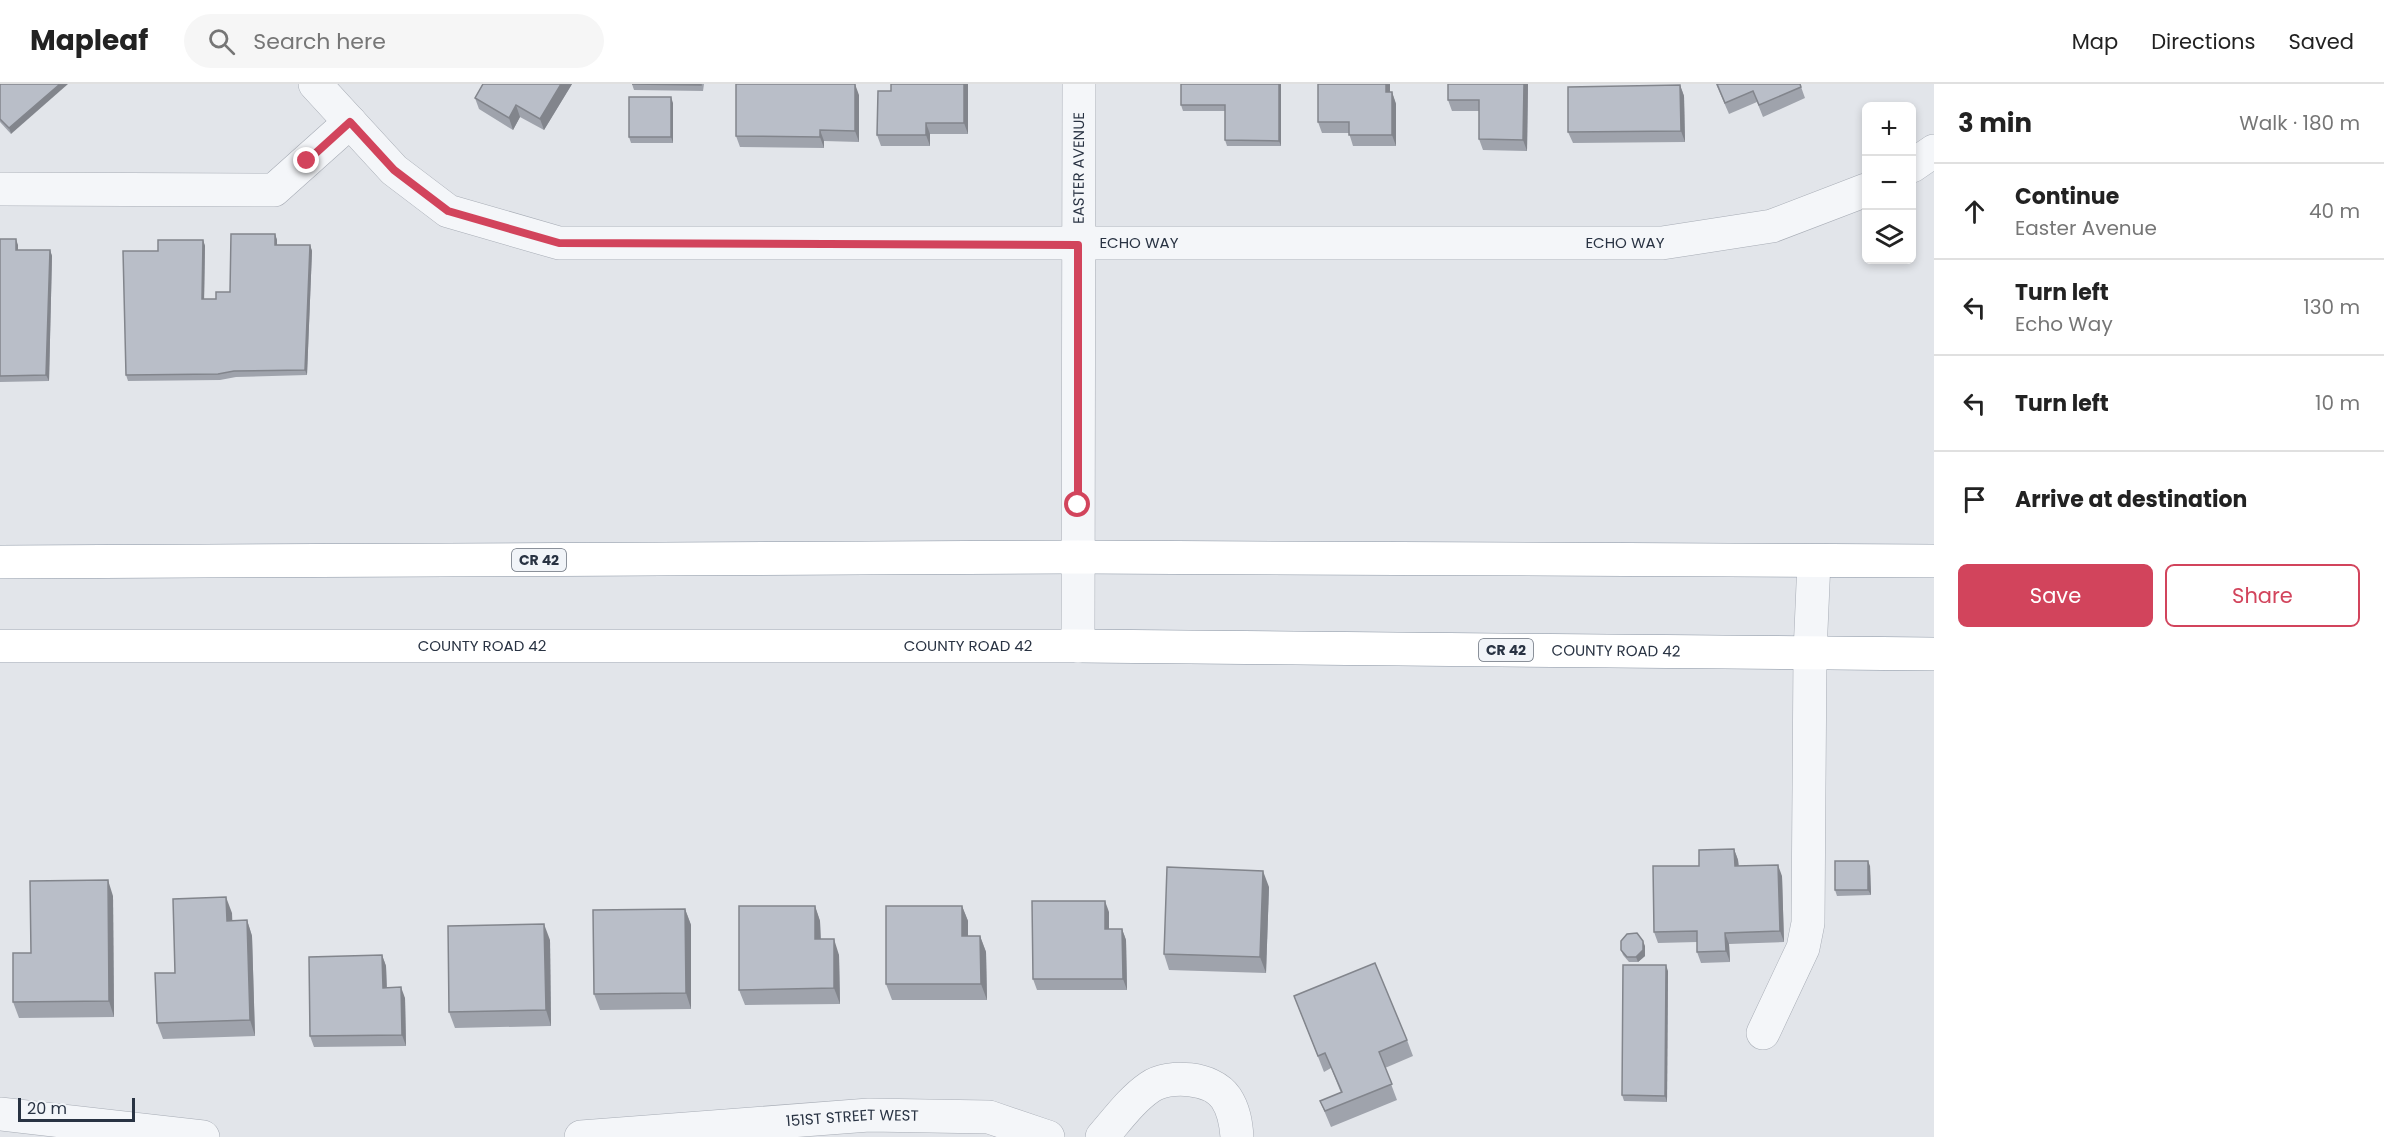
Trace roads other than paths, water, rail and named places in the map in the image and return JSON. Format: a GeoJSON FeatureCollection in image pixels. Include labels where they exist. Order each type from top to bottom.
{"type":"FeatureCollection","features":[{"type":"Feature","properties":{"kind":"highway","name":"CR 42"},"geometry":{"type":"LineString","coordinates":[[0,562],[1078,557],[1934,561]]}},
{"type":"Feature","properties":{"kind":"highway","name":"COUNTY ROAD 42"},"geometry":{"type":"LineString","coordinates":[[0,646],[1077,646],[1934,654]]}},
{"type":"Feature","properties":{"kind":"street","name":"ECHO WAY"},"geometry":{"type":"LineString","coordinates":[[315,84],[394,170],[448,211],[559,243],[1078,245],[1662,243],[1772,226],[1862,192]]}},
{"type":"Feature","properties":{"kind":"street","name":"EASTER AVENUE"},"geometry":{"type":"LineString","coordinates":[[1077,646],[1079,84]]}},
{"type":"Feature","properties":{"kind":"street"},"geometry":{"type":"LineString","coordinates":[[0,189],[274,190],[350,122]]}},
{"type":"Feature","properties":{"kind":"street"},"geometry":{"type":"LineString","coordinates":[[1916,163],[1934,151]]}},
{"type":"Feature","properties":{"kind":"street"},"geometry":{"type":"LineString","coordinates":[[1762,1033],[1803,948],[1808,923],[1810,653],[1814,561]]}},
{"type":"Feature","properties":{"kind":"street"},"geometry":{"type":"LineString","coordinates":[[1102,1137],[1130,1104],[1152,1086],[1178,1078],[1204,1083],[1225,1096],[1235,1116],[1237,1137]]}},
{"type":"Feature","properties":{"kind":"street"},"geometry":{"type":"LineString","coordinates":[[0,1114],[203,1137]]}},
{"type":"Feature","properties":{"kind":"street","name":"151ST STREET WEST"},"geometry":{"type":"LineString","coordinates":[[581,1137],[869,1115],[989,1117],[1013,1123],[1048,1137]]}}]}
